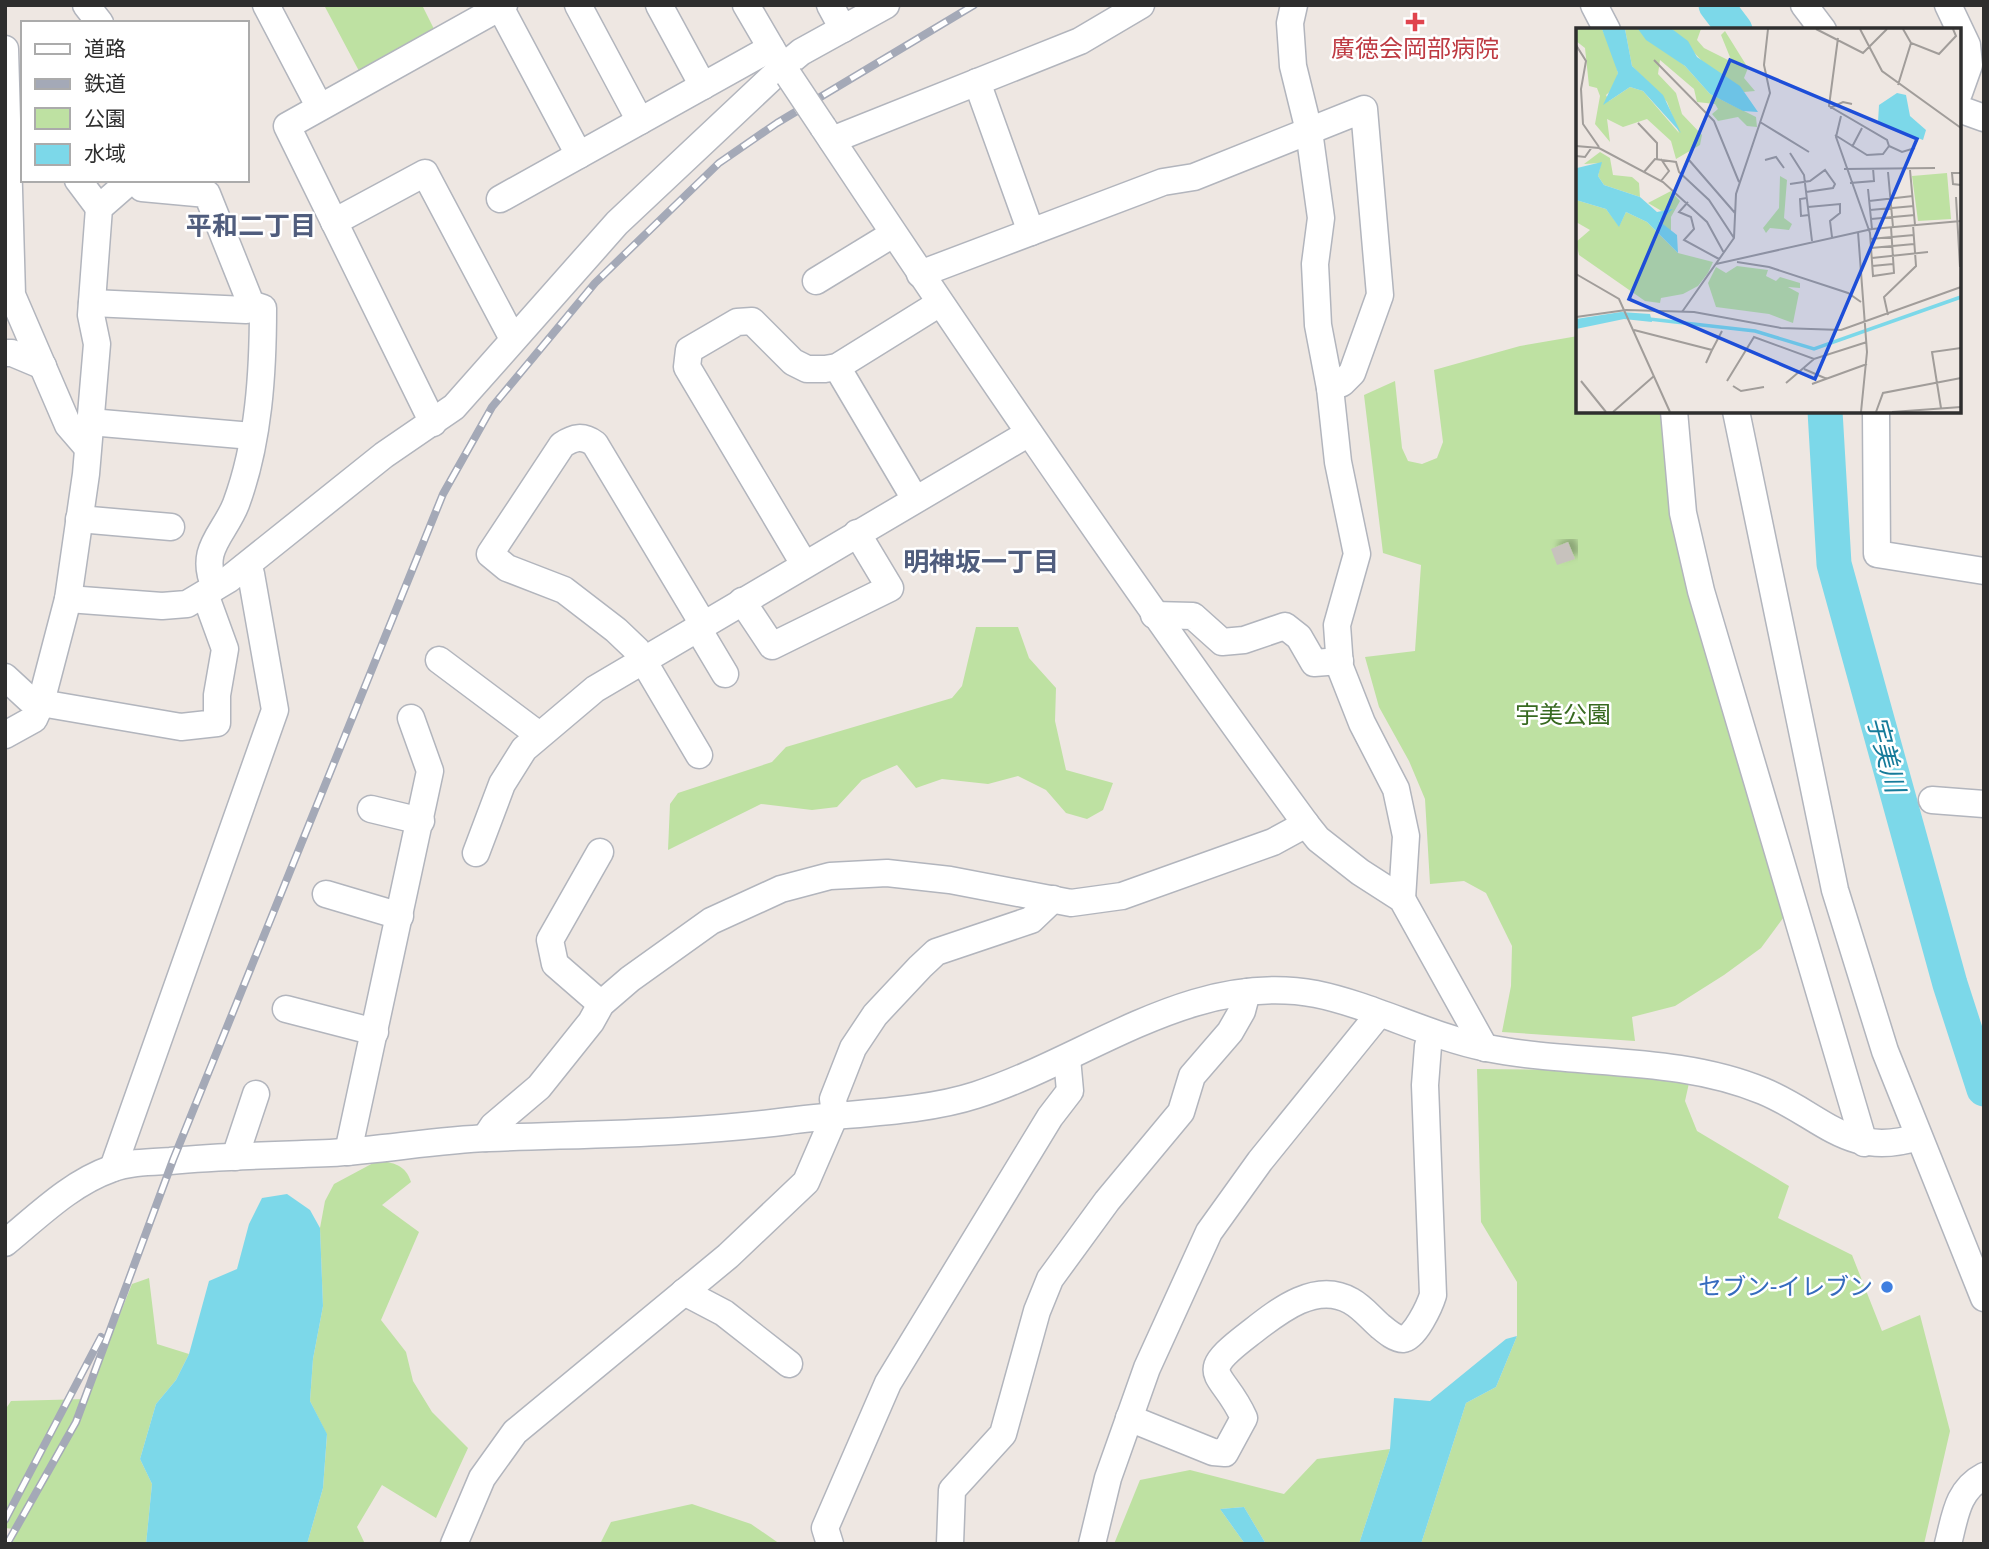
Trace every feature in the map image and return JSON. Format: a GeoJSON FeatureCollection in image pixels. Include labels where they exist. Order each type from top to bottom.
{"type":"FeatureCollection","features":[{"type":"Feature","properties":{"kind":"street"},"geometry":{"type":"LineString","coordinates":[[86,5],[98,21]]}},
{"type":"Feature","properties":{"kind":"street"},"geometry":{"type":"LineString","coordinates":[[266,5],[319,106]]}},
{"type":"Feature","properties":{"kind":"street"},"geometry":{"type":"LineString","coordinates":[[578,5],[640,121]]}},
{"type":"Feature","properties":{"kind":"street"},"geometry":{"type":"LineString","coordinates":[[659,5],[703,86]]}},
{"type":"Feature","properties":{"kind":"street"},"geometry":{"type":"LineString","coordinates":[[746,5],[781,64],[893,234],[1154,615],[1318,839],[1402,899],[1485,1048]]}},
{"type":"Feature","properties":{"kind":"street"},"geometry":{"type":"LineString","coordinates":[[830,5],[843,29]]}},
{"type":"Feature","properties":{"kind":"street"},"geometry":{"type":"LineString","coordinates":[[68,599],[162,606],[187,604],[246,566],[384,455],[454,407],[617,223],[781,64],[886,5]]}},
{"type":"Feature","properties":{"kind":"street"},"geometry":{"type":"LineString","coordinates":[[828,133],[977,82],[1080,41],[1141,5]]}},
{"type":"Feature","properties":{"kind":"street"},"geometry":{"type":"LineString","coordinates":[[1294,5],[1290,23],[1293,66],[1309,131],[1321,218],[1315,264],[1318,325],[1330,388],[1338,462],[1357,554],[1337,625],[1340,661],[1362,723],[1396,789],[1406,836],[1402,899]]}},
{"type":"Feature","properties":{"kind":"street"},"geometry":{"type":"LineString","coordinates":[[1594,5],[1605,28]]}},
{"type":"Feature","properties":{"kind":"street"},"geometry":{"type":"LineString","coordinates":[[1804,5],[1821,28]]}},
{"type":"Feature","properties":{"kind":"street"},"geometry":{"type":"LineString","coordinates":[[1948,5],[1959,28]]}},
{"type":"Feature","properties":{"kind":"street"},"geometry":{"type":"LineString","coordinates":[[433,423],[287,125],[501,6],[579,155]]}},
{"type":"Feature","properties":{"kind":"street"},"geometry":{"type":"LineString","coordinates":[[1961,32],[1967,45],[1969,65],[1961,87]]}},
{"type":"Feature","properties":{"kind":"street"},"geometry":{"type":"LineString","coordinates":[[5,36],[21,51]]}},
{"type":"Feature","properties":{"kind":"street"},"geometry":{"type":"LineString","coordinates":[[5,50],[12,295],[68,425],[88,435],[252,436]]}},
{"type":"Feature","properties":{"kind":"street"},"geometry":{"type":"LineString","coordinates":[[500,199],[703,86],[781,64]]}},
{"type":"Feature","properties":{"kind":"street"},"geometry":{"type":"LineString","coordinates":[[977,82],[1031,232]]}},
{"type":"Feature","properties":{"kind":"street"},"geometry":{"type":"LineString","coordinates":[[920,274],[1163,182],[1194,177],[1364,109],[1380,295],[1352,373],[1342,383],[1330,388]]}},
{"type":"Feature","properties":{"kind":"street"},"geometry":{"type":"LineString","coordinates":[[1961,110],[1984,118]]}},
{"type":"Feature","properties":{"kind":"street"},"geometry":{"type":"LineString","coordinates":[[334,222],[425,173],[513,339]]}},
{"type":"Feature","properties":{"kind":"street"},"geometry":{"type":"LineString","coordinates":[[5,735],[34,719],[41,702],[68,599],[79,519],[97,344],[91,315],[99,208],[80,182]]}},
{"type":"Feature","properties":{"kind":"street"},"geometry":{"type":"LineString","coordinates":[[99,208],[129,182]]}},
{"type":"Feature","properties":{"kind":"street"},"geometry":{"type":"LineString","coordinates":[[5,677],[30,699],[41,702],[181,727],[217,723],[217,695],[225,649],[210,590],[209,556],[214,540],[235,505],[252,436],[263,369],[263,308],[251,304],[207,194],[142,188],[139,182]]}},
{"type":"Feature","properties":{"kind":"street"},"geometry":{"type":"LineString","coordinates":[[816,281],[893,234]]}},
{"type":"Feature","properties":{"kind":"street"},"geometry":{"type":"LineString","coordinates":[[92,303],[246,310],[251,304]]}},
{"type":"Feature","properties":{"kind":"street"},"geometry":{"type":"LineString","coordinates":[[804,564],[687,367],[689,350],[737,322],[752,321],[782,355],[793,362],[807,369],[837,367],[940,303]]}},
{"type":"Feature","properties":{"kind":"street"},"geometry":{"type":"LineString","coordinates":[[5,353],[12,353],[43,366]]}},
{"type":"Feature","properties":{"kind":"street"},"geometry":{"type":"LineString","coordinates":[[837,367],[915,499]]}},
{"type":"Feature","properties":{"kind":"street"},"geometry":{"type":"LineString","coordinates":[[1674,413],[1683,513],[1701,591],[1864,1143]]}},
{"type":"Feature","properties":{"kind":"street"},"geometry":{"type":"LineString","coordinates":[[1735,413],[1835,890],[1885,1051],[1984,1298]]}},
{"type":"Feature","properties":{"kind":"street"},"geometry":{"type":"LineString","coordinates":[[1876,413],[1877,554],[1984,571]]}},
{"type":"Feature","properties":{"kind":"street"},"geometry":{"type":"LineString","coordinates":[[476,853],[502,784],[524,748],[595,688],[1029,433]]}},
{"type":"Feature","properties":{"kind":"street"},"geometry":{"type":"LineString","coordinates":[[699,755],[637,650],[616,630],[564,590],[507,568],[491,554],[562,445],[573,438],[586,438],[595,444],[725,674]]}},
{"type":"Feature","properties":{"kind":"street"},"geometry":{"type":"LineString","coordinates":[[79,519],[171,527]]}},
{"type":"Feature","properties":{"kind":"street"},"geometry":{"type":"LineString","coordinates":[[742,601],[772,646],[890,589],[857,533]]}},
{"type":"Feature","properties":{"kind":"street"},"geometry":{"type":"LineString","coordinates":[[113,1168],[275,710],[251,574],[246,566]]}},
{"type":"Feature","properties":{"kind":"street"},"geometry":{"type":"LineString","coordinates":[[1154,615],[1193,616],[1222,642],[1244,640],[1284,626],[1299,636],[1314,663],[1340,661]]}},
{"type":"Feature","properties":{"kind":"street"},"geometry":{"type":"LineString","coordinates":[[439,660],[539,735]]}},
{"type":"Feature","properties":{"kind":"street"},"geometry":{"type":"LineString","coordinates":[[348,1152],[430,771],[411,718]]}},
{"type":"Feature","properties":{"kind":"street"},"geometry":{"type":"LineString","coordinates":[[1932,800],[1984,804]]}},
{"type":"Feature","properties":{"kind":"street"},"geometry":{"type":"LineString","coordinates":[[371,809],[421,821]]}},
{"type":"Feature","properties":{"kind":"street"},"geometry":{"type":"LineString","coordinates":[[485,1138],[493,1126],[539,1087],[591,1022],[601,1004],[630,979],[711,922],[781,889],[830,876],[887,873],[950,880],[1071,903],[1122,896],[1273,842],[1306,824]]}},
{"type":"Feature","properties":{"kind":"street"},"geometry":{"type":"LineString","coordinates":[[600,852],[550,940],[555,964],[601,1004]]}},
{"type":"Feature","properties":{"kind":"street"},"geometry":{"type":"LineString","coordinates":[[326,894],[400,916]]}},
{"type":"Feature","properties":{"kind":"street"},"geometry":{"type":"LineString","coordinates":[[454,1544],[482,1478],[515,1432],[728,1256],[806,1182],[835,1115],[833,1099],[853,1048],[876,1015],[920,967],[936,952],[1031,920],[1053,899]]}},
{"type":"Feature","properties":{"kind":"street"},"geometry":{"type":"LineString","coordinates":[[5,1243],[59,1199],[113,1168],[235,1157],[348,1152],[485,1138],[726,1129],[969,1097],[1016,1081],[1183,1004],[1247,992],[1314,994],[1485,1048],[1541,1057],[1619,1060],[1712,1076],[1759,1089],[1836,1132],[1864,1143],[1892,1145],[1918,1137]]}},
{"type":"Feature","properties":{"kind":"street"},"geometry":{"type":"LineString","coordinates":[[950,1544],[952,1490],[1003,1434],[1037,1311],[1049,1279],[1107,1201],[1181,1112],[1192,1076],[1230,1032],[1242,1011],[1247,992]]}},
{"type":"Feature","properties":{"kind":"street"},"geometry":{"type":"LineString","coordinates":[[286,1009],[374,1032]]}},
{"type":"Feature","properties":{"kind":"street"},"geometry":{"type":"LineString","coordinates":[[1091,1544],[1108,1478],[1147,1368],[1209,1232],[1260,1161],[1378,1014]]}},
{"type":"Feature","properties":{"kind":"street"},"geometry":{"type":"LineString","coordinates":[[1129,1418],[1213,1452],[1225,1452],[1244,1418],[1217,1379],[1215,1369],[1221,1356],[1278,1311],[1299,1300],[1317,1296],[1350,1301],[1390,1334],[1402,1339],[1409,1337],[1425,1315],[1433,1296],[1425,1085],[1427,1046],[1432,1033]]}},
{"type":"Feature","properties":{"kind":"street"},"geometry":{"type":"LineString","coordinates":[[829,1542],[825,1528],[888,1383],[1050,1117],[1070,1091],[1067,1058]]}},
{"type":"Feature","properties":{"kind":"street"},"geometry":{"type":"LineString","coordinates":[[235,1157],[256,1094]]}},
{"type":"Feature","properties":{"kind":"street"},"geometry":{"type":"LineString","coordinates":[[684,1292],[724,1313],[789,1364]]}},
{"type":"Feature","properties":{"kind":"street"},"geometry":{"type":"LineString","coordinates":[[1948,1544],[1961,1495],[1973,1482],[1984,1476]]}},
{"type":"Feature","properties":{"kind":"green space"},"geometry":{"type":"Polygon","coordinates":[[[324,5],[422,5],[435,31],[359,71],[324,5]]]}},
{"type":"Feature","properties":{"kind":"green space","name":"宇美公園"},"geometry":{"type":"Polygon","coordinates":[[[1576,336],[1576,413],[1664,413],[1786,914],[1761,948],[1724,975],[1675,1006],[1632,1017],[1635,1041],[1502,1032],[1511,986],[1512,946],[1486,893],[1464,881],[1430,884],[1425,799],[1409,761],[1379,707],[1365,657],[1415,651],[1421,565],[1383,553],[1364,395],[1395,381],[1402,448],[1408,461],[1422,464],[1437,458],[1443,442],[1434,370],[1520,346],[1576,336]]]}},
{"type":"Feature","properties":{"kind":"green space"},"geometry":{"type":"Polygon","coordinates":[[[976,627],[1018,627],[1029,658],[1056,688],[1055,721],[1066,770],[1113,783],[1103,810],[1087,819],[1066,813],[1046,790],[1018,776],[988,784],[942,779],[916,788],[897,765],[862,780],[837,807],[812,810],[761,804],[668,850],[670,804],[678,793],[772,762],[786,747],[952,698],[962,686],[976,627]]]}},
{"type":"Feature","properties":{"kind":"green space"},"geometry":{"type":"Polygon","coordinates":[[[1477,1069],[1568,1070],[1689,1083],[1685,1101],[1697,1131],[1789,1186],[1778,1218],[1852,1255],[1882,1331],[1920,1315],[1950,1431],[1924,1544],[1421,1544],[1466,1403],[1496,1387],[1517,1336],[1517,1282],[1481,1222],[1477,1069]]]}},
{"type":"Feature","properties":{"kind":"green space"},"geometry":{"type":"Polygon","coordinates":[[[377,1161],[398,1166],[409,1176],[411,1182],[382,1205],[419,1232],[381,1320],[406,1352],[413,1381],[432,1412],[468,1448],[436,1518],[382,1485],[357,1527],[365,1544],[307,1544],[323,1488],[327,1435],[310,1401],[313,1359],[323,1306],[320,1228],[325,1201],[334,1184],[377,1161]]]}},
{"type":"Feature","properties":{"kind":"green space"},"geometry":{"type":"Polygon","coordinates":[[[149,1278],[157,1344],[189,1354],[176,1380],[156,1404],[140,1459],[152,1484],[146,1544],[13,1544],[14,1529],[5,1528],[5,1410],[11,1401],[86,1399],[132,1284],[149,1278]]]}},
{"type":"Feature","properties":{"kind":"green space"},"geometry":{"type":"Polygon","coordinates":[[[1390,1449],[1359,1544],[1266,1544],[1244,1507],[1220,1509],[1245,1544],[1114,1544],[1140,1480],[1190,1470],[1284,1494],[1317,1459],[1390,1449]]]}},
{"type":"Feature","properties":{"kind":"green space"},"geometry":{"type":"Polygon","coordinates":[[[692,1504],[751,1524],[780,1544],[600,1544],[611,1522],[692,1504]]]}},
{"type":"Feature","properties":{"kind":"water"},"geometry":{"type":"Polygon","coordinates":[[[287,1194],[310,1210],[320,1228],[323,1306],[313,1359],[310,1401],[327,1434],[323,1488],[307,1544],[146,1544],[152,1484],[140,1459],[156,1404],[176,1380],[189,1354],[209,1281],[237,1269],[249,1224],[262,1198],[287,1194]]]}},
{"type":"Feature","properties":{"kind":"water"},"geometry":{"type":"Polygon","coordinates":[[[1517,1336],[1496,1387],[1466,1403],[1421,1544],[1359,1544],[1390,1449],[1394,1398],[1430,1401],[1506,1339],[1517,1336]]]}},
{"type":"Feature","properties":{"kind":"water"},"geometry":{"type":"Polygon","coordinates":[[[1244,1507],[1266,1544],[1245,1544],[1220,1509],[1244,1507]]]}},
{"type":"Feature","properties":{"kind":"building"},"geometry":{"type":"Polygon","coordinates":[[[1568,542],[1575,559],[1557,565],[1551,549],[1568,542]]]}},
{"type":"Feature","properties":{"kind":"waterway","name":"宇美川"},"geometry":{"type":"LineString","coordinates":[[1716,5],[1733,28]]}},
{"type":"Feature","properties":{"kind":"waterway","name":"宇美川"},"geometry":{"type":"LineString","coordinates":[[1825,413],[1834,564],[1950,984],[1984,1089]]}},
{"type":"Feature","properties":{"kind":"railway"},"geometry":{"type":"LineString","coordinates":[[7,1544],[76,1422],[173,1160],[443,494],[492,407],[595,283],[719,163],[777,123],[974,5]]}},
{"type":"Feature","properties":{"kind":"railway"},"geometry":{"type":"LineString","coordinates":[[5,1520],[101,1337]]}},
{"type":"Feature","properties":{"kind":"place","name":"廣徳会岡部病院"},"geometry":{"type":"Point","coordinates":[1415,22]}},
{"type":"Feature","properties":{"kind":"place","name":"セブン-イレブン"},"geometry":{"type":"Point","coordinates":[1887,1287]}},
{"type":"Feature","properties":{"kind":"district","name":"平和二丁目"},"geometry":{"type":"Point","coordinates":[251,226]}},
{"type":"Feature","properties":{"kind":"district","name":"明神坂一丁目"},"geometry":{"type":"Point","coordinates":[981,562]}}]}
